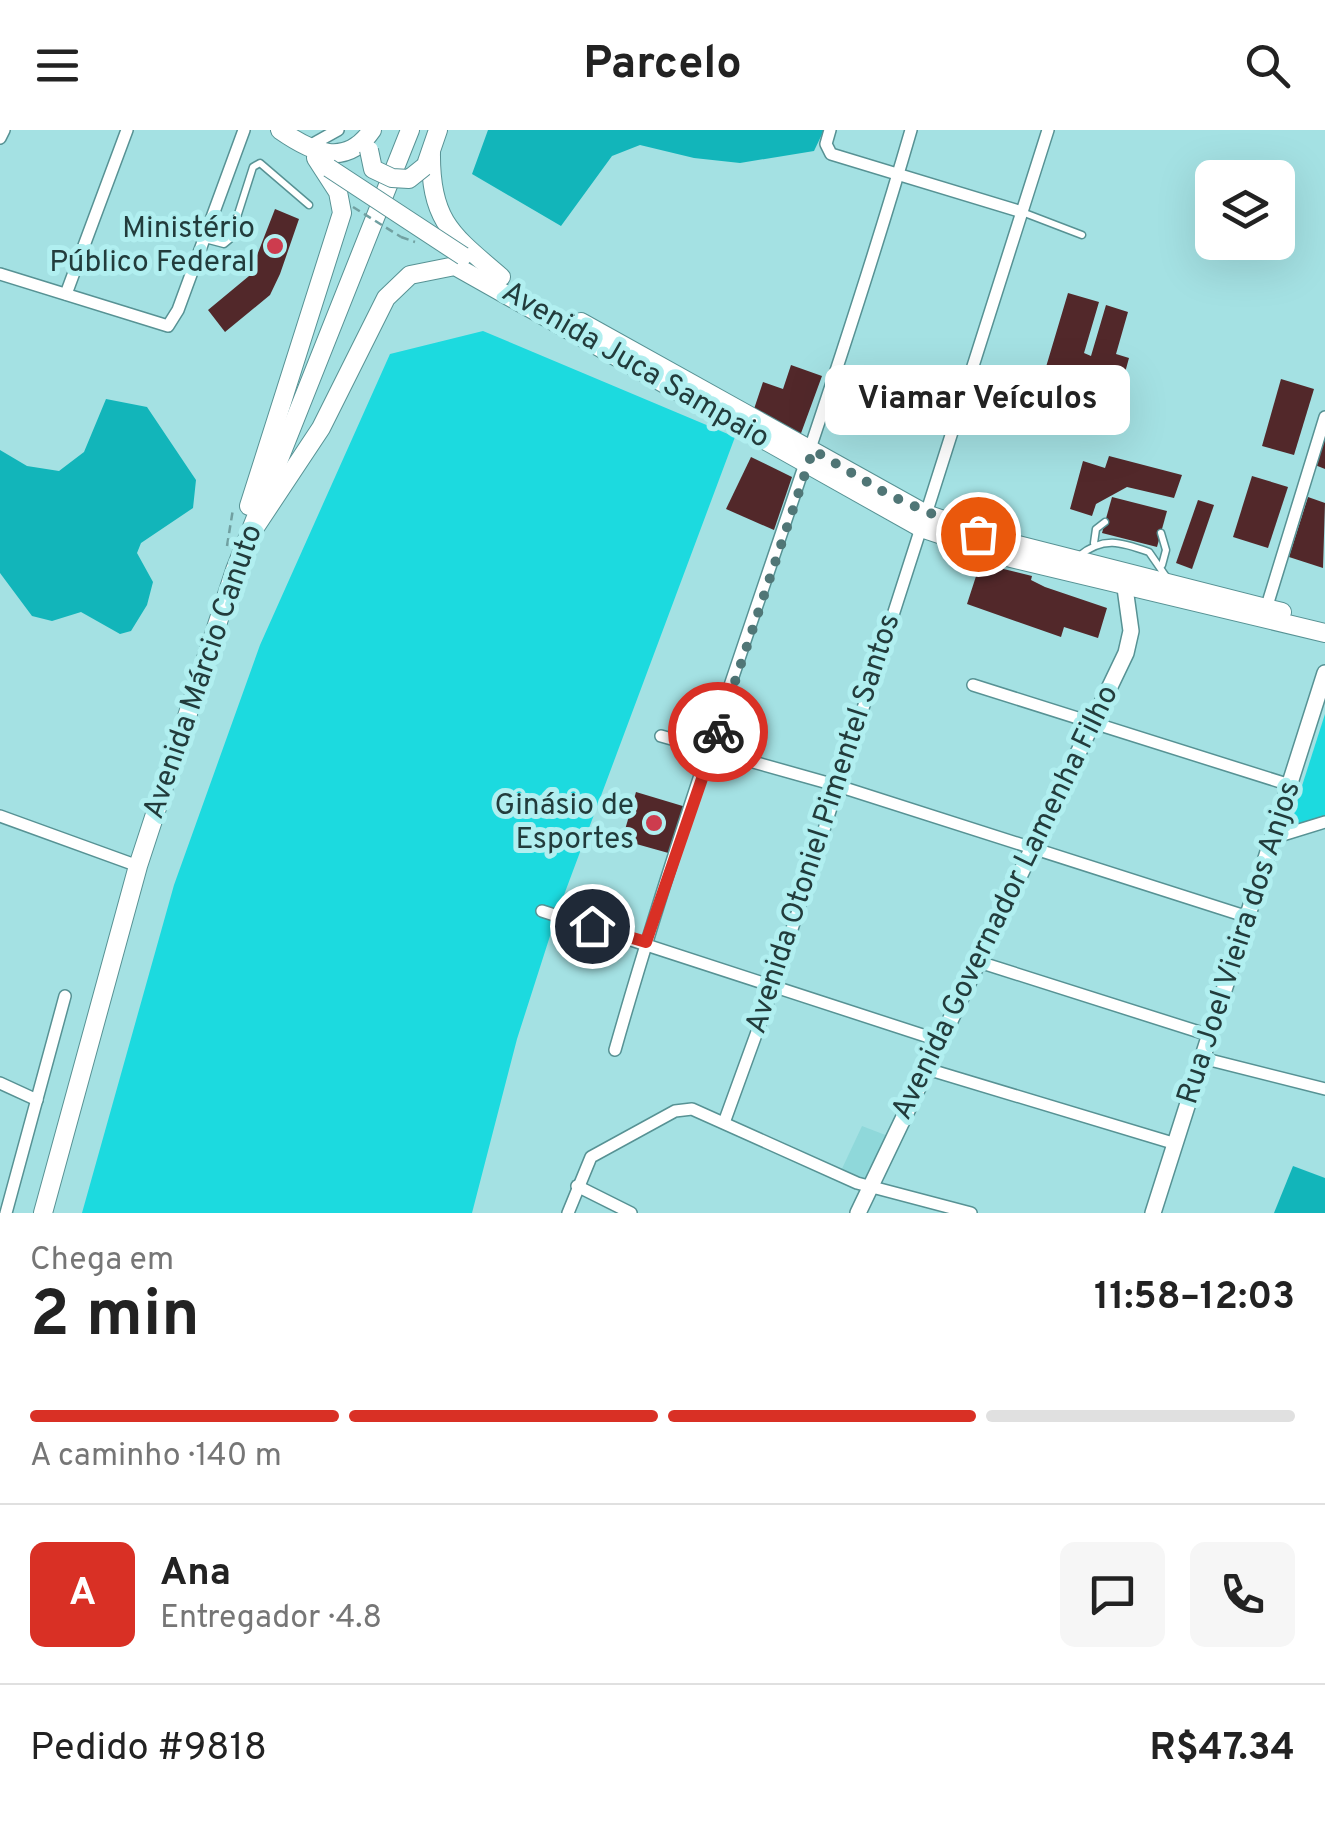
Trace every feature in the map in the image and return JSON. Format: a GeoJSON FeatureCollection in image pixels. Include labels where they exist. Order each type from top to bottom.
{"type":"FeatureCollection","features":[{"type":"Feature","properties":{"kind":"main road"},"geometry":{"type":"LineString","coordinates":[[438,130],[428,160],[430,187],[439,216],[449,231],[502,278]]}},
{"type":"Feature","properties":{"kind":"main road"},"geometry":{"type":"LineString","coordinates":[[234,570],[252,493],[342,213],[338,192],[319,157],[282,132]]}},
{"type":"Feature","properties":{"kind":"main road"},"geometry":{"type":"LineString","coordinates":[[319,157],[346,154],[371,137]]}},
{"type":"Feature","properties":{"kind":"main road"},"geometry":{"type":"LineString","coordinates":[[371,137],[373,169],[392,178],[409,179],[428,160]]}},
{"type":"Feature","properties":{"kind":"main road","name":"Avenida Márcio Canuto"},"geometry":{"type":"LineString","coordinates":[[43,1213],[138,866],[234,570],[407,137]]}},
{"type":"Feature","properties":{"kind":"main road","name":"Avenida Juca Sampaio"},"geometry":{"type":"LineString","coordinates":[[319,157],[462,256],[810,457]]}},
{"type":"Feature","properties":{"kind":"main road","name":"Avenida Juca Sampaio"},"geometry":{"type":"LineString","coordinates":[[246,540],[321,428],[386,298],[410,274],[432,267],[467,270],[924,521],[1011,558],[1325,633]]}},
{"type":"Feature","properties":{"kind":"main road","name":"Avenida Juca Sampaio"},"geometry":{"type":"LineString","coordinates":[[924,521],[1075,559],[1166,575],[1266,609],[1325,621]]}},
{"type":"Feature","properties":{"kind":"street"},"geometry":{"type":"LineString","coordinates":[[0,138],[4,130]]}},
{"type":"Feature","properties":{"kind":"street"},"geometry":{"type":"LineString","coordinates":[[66,294],[127,130]]}},
{"type":"Feature","properties":{"kind":"street"},"geometry":{"type":"LineString","coordinates":[[0,274],[168,326],[244,130]]}},
{"type":"Feature","properties":{"kind":"street"},"geometry":{"type":"LineString","coordinates":[[319,157],[338,130]]}},
{"type":"Feature","properties":{"kind":"street"},"geometry":{"type":"LineString","coordinates":[[830,130],[826,144],[831,154],[1022,212]]}},
{"type":"Feature","properties":{"kind":"street"},"geometry":{"type":"LineString","coordinates":[[615,1050],[646,942],[810,457],[911,130]]}},
{"type":"Feature","properties":{"kind":"street","name":"Avenida Otoniel Pimentel Santos"},"geometry":{"type":"LineString","coordinates":[[725,1120],[774,985],[1048,130]]}},
{"type":"Feature","properties":{"kind":"street"},"geometry":{"type":"LineString","coordinates":[[1266,609],[1325,418]]}},
{"type":"Feature","properties":{"kind":"street","name":"Avenida Governador Lamenha Filho"},"geometry":{"type":"LineString","coordinates":[[858,1213],[1126,652],[1131,632],[1125,588]]}},
{"type":"Feature","properties":{"kind":"street","name":"Rua Joel Vieira dos Anjos"},"geometry":{"type":"LineString","coordinates":[[1153,1213],[1206,1059],[1325,673]]}},
{"type":"Feature","properties":{"kind":"street"},"geometry":{"type":"LineString","coordinates":[[973,686],[1290,786]]}},
{"type":"Feature","properties":{"kind":"street"},"geometry":{"type":"LineString","coordinates":[[661,736],[835,785],[1248,917]]}},
{"type":"Feature","properties":{"kind":"street"},"geometry":{"type":"LineString","coordinates":[[0,816],[138,866]]}},
{"type":"Feature","properties":{"kind":"street"},"geometry":{"type":"LineString","coordinates":[[1273,838],[1325,822]]}},
{"type":"Feature","properties":{"kind":"street"},"geometry":{"type":"LineString","coordinates":[[542,910],[941,1041]]}},
{"type":"Feature","properties":{"kind":"street"},"geometry":{"type":"LineString","coordinates":[[978,962],[1212,1036]]}},
{"type":"Feature","properties":{"kind":"street"},"geometry":{"type":"LineString","coordinates":[[4,1212],[65,996]]}},
{"type":"Feature","properties":{"kind":"street"},"geometry":{"type":"LineString","coordinates":[[1206,1059],[1325,1090]]}},
{"type":"Feature","properties":{"kind":"street"},"geometry":{"type":"LineString","coordinates":[[927,1069],[1176,1144]]}},
{"type":"Feature","properties":{"kind":"street"},"geometry":{"type":"LineString","coordinates":[[0,1083],[37,1100]]}},
{"type":"Feature","properties":{"kind":"street"},"geometry":{"type":"LineString","coordinates":[[568,1213],[591,1157],[675,1111],[692,1109],[871,1186],[971,1213]]}},
{"type":"Feature","properties":{"kind":"street"},"geometry":{"type":"LineString","coordinates":[[577,1186],[631,1213]]}},
{"type":"Feature","properties":{"kind":"lane"},"geometry":{"type":"LineString","coordinates":[[204,239],[224,244],[230,240],[253,167],[260,164],[309,205]]}},
{"type":"Feature","properties":{"kind":"lane"},"geometry":{"type":"LineString","coordinates":[[1022,212],[1082,234]]}},
{"type":"Feature","properties":{"kind":"lane"},"geometry":{"type":"LineString","coordinates":[[1094,544],[1096,530],[1105,522]]}},
{"type":"Feature","properties":{"kind":"lane"},"geometry":{"type":"LineString","coordinates":[[1161,533],[1166,575]]}},
{"type":"Feature","properties":{"kind":"lane"},"geometry":{"type":"LineString","coordinates":[[1075,559],[1094,544],[1108,541],[1149,552],[1166,575]]}},
{"type":"Feature","properties":{"kind":"path"},"geometry":{"type":"LineString","coordinates":[[352,207],[414,244]]}},
{"type":"Feature","properties":{"kind":"shaded area"},"geometry":{"type":"Polygon","coordinates":[[[488,130],[824,130],[814,151],[740,163],[694,158],[640,145],[612,156],[561,226],[472,174],[488,130]]]}},
{"type":"Feature","properties":{"kind":"shaded area"},"geometry":{"type":"Polygon","coordinates":[[[483,331],[735,437],[558,911],[517,1039],[472,1213],[82,1213],[174,885],[260,645],[390,354],[483,331]]]}},
{"type":"Feature","properties":{"kind":"shaded area"},"geometry":{"type":"Polygon","coordinates":[[[106,399],[147,407],[196,480],[193,508],[141,543],[137,553],[153,582],[147,605],[131,631],[120,634],[81,612],[52,621],[32,616],[0,573],[0,450],[27,466],[59,471],[84,452],[106,399]]]}},
{"type":"Feature","properties":{"kind":"shaded area"},"geometry":{"type":"Polygon","coordinates":[[[1325,714],[1325,824],[1285,839],[1325,714]]]}},
{"type":"Feature","properties":{"kind":"shaded area"},"geometry":{"type":"Polygon","coordinates":[[[862,1126],[888,1136],[866,1185],[840,1173],[862,1126]]]}},
{"type":"Feature","properties":{"kind":"shaded area"},"geometry":{"type":"Polygon","coordinates":[[[1293,1166],[1325,1178],[1325,1213],[1274,1213],[1293,1166]]]}},
{"type":"Feature","properties":{"kind":"building","name":"Ministério Público Federal"},"geometry":{"type":"Polygon","coordinates":[[[275,209],[299,219],[280,274],[270,295],[225,332],[208,310],[249,276],[275,209]]]}},
{"type":"Feature","properties":{"kind":"building"},"geometry":{"type":"Polygon","coordinates":[[[1068,293],[1099,302],[1084,353],[1091,356],[1106,305],[1128,312],[1116,354],[1129,358],[1112,420],[1107,418],[1101,435],[1071,422],[1085,374],[1080,373],[1062,419],[1032,414],[1068,293]]]}},
{"type":"Feature","properties":{"kind":"building"},"geometry":{"type":"Polygon","coordinates":[[[791,365],[822,376],[800,436],[754,409],[763,382],[783,389],[791,365]]]}},
{"type":"Feature","properties":{"kind":"building"},"geometry":{"type":"Polygon","coordinates":[[[1281,379],[1314,389],[1294,455],[1262,446],[1281,379]]]}},
{"type":"Feature","properties":{"kind":"building"},"geometry":{"type":"Polygon","coordinates":[[[1325,438],[1325,469],[1315,465],[1325,438]]]}},
{"type":"Feature","properties":{"kind":"building"},"geometry":{"type":"Polygon","coordinates":[[[1109,456],[1182,475],[1174,498],[1127,487],[1096,504],[1092,516],[1070,509],[1083,461],[1105,468],[1109,456]]]}},
{"type":"Feature","properties":{"kind":"building"},"geometry":{"type":"Polygon","coordinates":[[[751,457],[792,477],[774,530],[726,509],[751,457]]]}},
{"type":"Feature","properties":{"kind":"building"},"geometry":{"type":"Polygon","coordinates":[[[1252,476],[1288,487],[1268,548],[1233,537],[1252,476]]]}},
{"type":"Feature","properties":{"kind":"building"},"geometry":{"type":"Polygon","coordinates":[[[1112,497],[1167,511],[1157,547],[1102,533],[1112,497]]]}},
{"type":"Feature","properties":{"kind":"building"},"geometry":{"type":"Polygon","coordinates":[[[1308,497],[1325,503],[1323,568],[1289,557],[1308,497]]]}},
{"type":"Feature","properties":{"kind":"building"},"geometry":{"type":"Polygon","coordinates":[[[1198,500],[1214,505],[1192,569],[1176,563],[1198,500]]]}},
{"type":"Feature","properties":{"kind":"building"},"geometry":{"type":"Polygon","coordinates":[[[987,565],[1032,576],[1031,580],[1045,587],[1107,608],[1098,638],[1064,627],[1061,637],[967,604],[979,567],[987,565]]]}},
{"type":"Feature","properties":{"kind":"building","name":"Ginásio de Esportes"},"geometry":{"type":"Polygon","coordinates":[[[636,792],[686,807],[672,854],[622,840],[636,792]]]}},
{"type":"Feature","properties":{"kind":"way so far"},"geometry":{"type":"LineString","coordinates":[[718,732],[813,450],[926,514],[978,534]]}},
{"type":"Feature","properties":{"kind":"place","name":"Ministério Público Federal"},"geometry":{"type":"Point","coordinates":[275,246]}},
{"type":"Feature","properties":{"kind":"place","name":"Viamar Veículos"},"geometry":{"type":"Point","coordinates":[978,534]}},
{"type":"Feature","properties":{"kind":"place","name":"Ginásio de Esportes"},"geometry":{"type":"Point","coordinates":[654,823]}},
{"type":"Feature","properties":{"kind":"route"},"geometry":{"type":"LineString","coordinates":[[592,926],[646,942],[718,732]]}}]}
